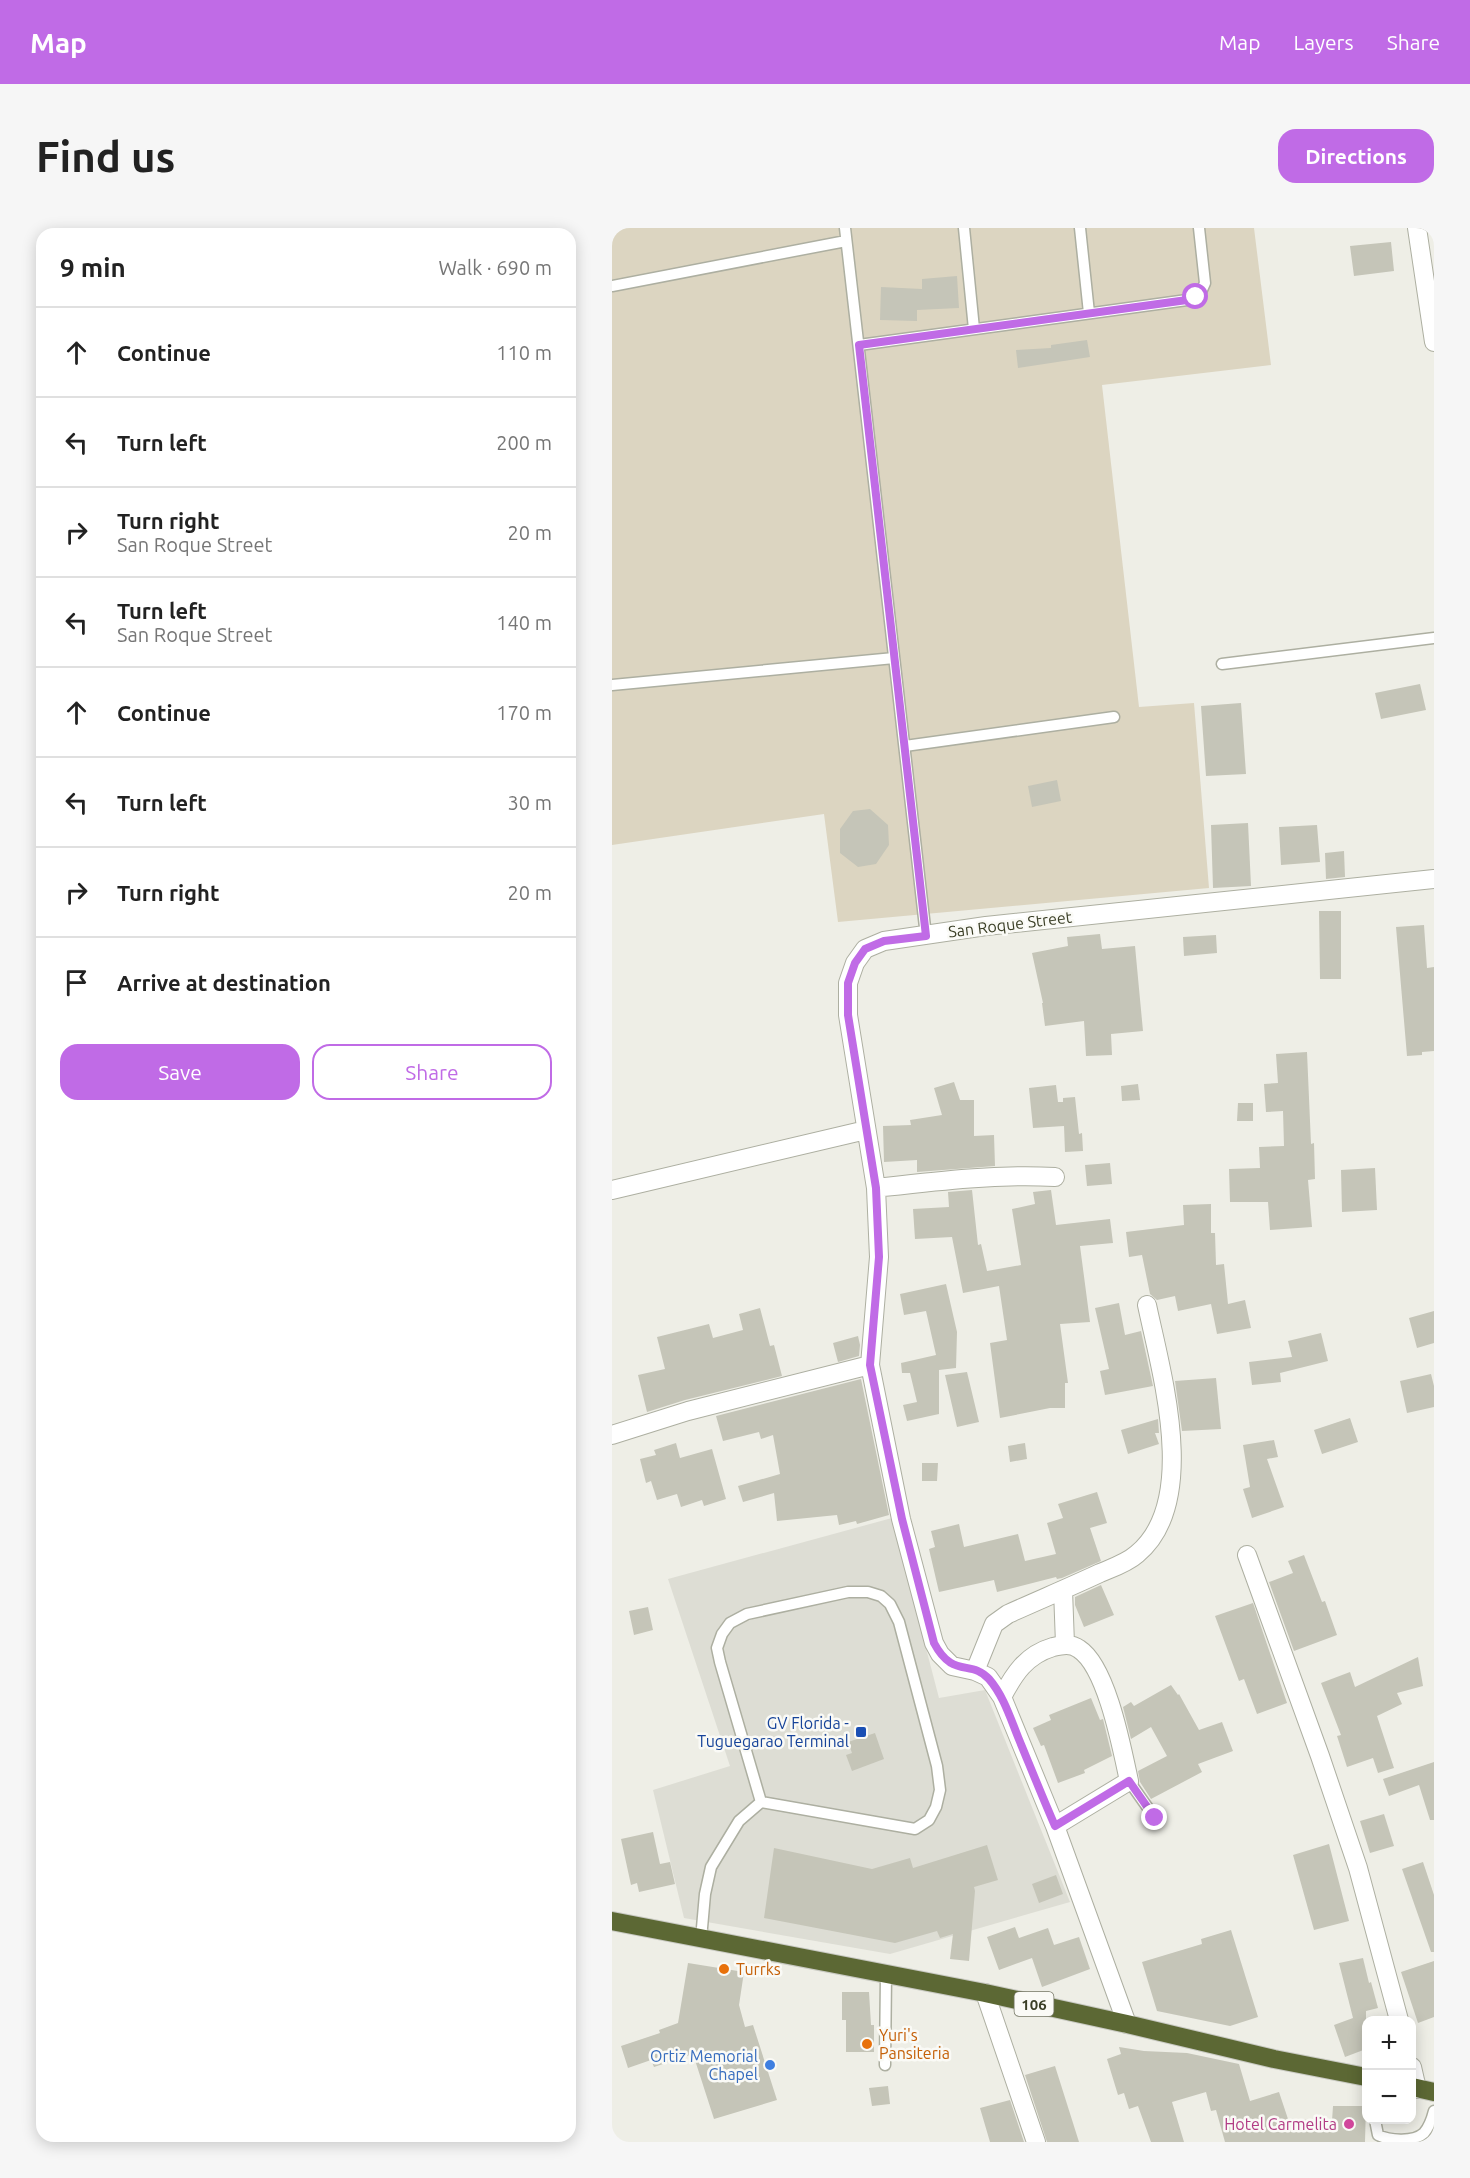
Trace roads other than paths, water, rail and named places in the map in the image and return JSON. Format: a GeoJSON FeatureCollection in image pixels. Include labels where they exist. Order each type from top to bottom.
{"type":"FeatureCollection","features":[{"type":"Feature","properties":{"kind":"highway","name":"106"},"geometry":{"type":"LineString","coordinates":[[612,1921],[985,1993],[1274,2059],[1362,2076]]}},
{"type":"Feature","properties":{"kind":"street"},"geometry":{"type":"LineString","coordinates":[[1417,228],[1434,342]]}},
{"type":"Feature","properties":{"kind":"street","name":"San Roque Street"},"geometry":{"type":"LineString","coordinates":[[975,1671],[952,1665],[940,1654],[934,1643],[902,1519],[870,1365],[879,1257],[876,1188],[848,1015],[848,983],[855,963],[865,949],[884,941],[986,926],[1434,879]]}},
{"type":"Feature","properties":{"kind":"street"},"geometry":{"type":"LineString","coordinates":[[612,1190],[866,1130]]}},
{"type":"Feature","properties":{"kind":"street"},"geometry":{"type":"LineString","coordinates":[[876,1188],[968,1177],[1015,1175],[1055,1177]]}},
{"type":"Feature","properties":{"kind":"street"},"geometry":{"type":"LineString","coordinates":[[1127,2024],[1055,1826],[1002,1697],[988,1677],[975,1671],[994,1624],[1008,1614],[1137,1554],[1156,1532],[1167,1506],[1171,1473],[1171,1440],[1165,1394],[1147,1305]]}},
{"type":"Feature","properties":{"kind":"street"},"geometry":{"type":"LineString","coordinates":[[612,1435],[688,1411],[870,1365]]}},
{"type":"Feature","properties":{"kind":"street"},"geometry":{"type":"LineString","coordinates":[[1247,1555],[1358,1868],[1398,2016]]}},
{"type":"Feature","properties":{"kind":"street"},"geometry":{"type":"LineString","coordinates":[[1063,1590],[1065,1644]]}},
{"type":"Feature","properties":{"kind":"street"},"geometry":{"type":"LineString","coordinates":[[1002,1697],[1015,1672],[1028,1660],[1046,1649],[1065,1644],[1078,1648],[1091,1659],[1112,1711],[1129,1781],[1055,1826]]}},
{"type":"Feature","properties":{"kind":"street"},"geometry":{"type":"LineString","coordinates":[[985,1993],[1036,2142]]}},
{"type":"Feature","properties":{"kind":"street"},"geometry":{"type":"LineString","coordinates":[[1413,2070],[1421,2089]]}},
{"type":"Feature","properties":{"kind":"lane"},"geometry":{"type":"LineString","coordinates":[[845,228],[926,936]]}},
{"type":"Feature","properties":{"kind":"lane"},"geometry":{"type":"LineString","coordinates":[[964,228],[974,329]]}},
{"type":"Feature","properties":{"kind":"lane"},"geometry":{"type":"LineString","coordinates":[[1080,228],[1089,313]]}},
{"type":"Feature","properties":{"kind":"lane"},"geometry":{"type":"LineString","coordinates":[[859,345],[1196,297],[1205,283],[1200,228]]}},
{"type":"Feature","properties":{"kind":"lane"},"geometry":{"type":"LineString","coordinates":[[612,286],[846,241]]}},
{"type":"Feature","properties":{"kind":"lane"},"geometry":{"type":"LineString","coordinates":[[1222,664],[1434,638]]}},
{"type":"Feature","properties":{"kind":"lane"},"geometry":{"type":"LineString","coordinates":[[612,685],[894,658]]}},
{"type":"Feature","properties":{"kind":"lane"},"geometry":{"type":"LineString","coordinates":[[905,746],[1114,717]]}},
{"type":"Feature","properties":{"kind":"lane"},"geometry":{"type":"LineString","coordinates":[[848,1592],[868,1592],[881,1596],[890,1604],[899,1622],[937,1766],[940,1790],[936,1807],[929,1820],[915,1829],[761,1802],[720,1662],[717,1648],[722,1634],[729,1623],[747,1614],[848,1592]]}},
{"type":"Feature","properties":{"kind":"lane"},"geometry":{"type":"LineString","coordinates":[[1129,1781],[1155,1818]]}},
{"type":"Feature","properties":{"kind":"lane"},"geometry":{"type":"LineString","coordinates":[[701,1939],[705,1894],[711,1867],[739,1821],[761,1802]]}},
{"type":"Feature","properties":{"kind":"lane"},"geometry":{"type":"LineString","coordinates":[[885,2065],[886,1975]]}},
{"type":"Feature","properties":{"kind":"lane"},"geometry":{"type":"LineString","coordinates":[[1376,2124],[1378,2135],[1388,2141],[1407,2140],[1423,2135],[1434,2111]]}},
{"type":"Feature","properties":{"kind":"place","name":"GV Florida - Tuguegarao Terminal"},"geometry":{"type":"Point","coordinates":[861,1732]}},
{"type":"Feature","properties":{"kind":"place","name":"Turrks"},"geometry":{"type":"Point","coordinates":[724,1969]}},
{"type":"Feature","properties":{"kind":"place","name":"Yuri's Pansiteria"},"geometry":{"type":"Point","coordinates":[867,2044]}},
{"type":"Feature","properties":{"kind":"place","name":"Ortiz Memorial Chapel"},"geometry":{"type":"Point","coordinates":[770,2065]}},
{"type":"Feature","properties":{"kind":"place","name":"Hotel Carmelita"},"geometry":{"type":"Point","coordinates":[1349,2124]}}]}
